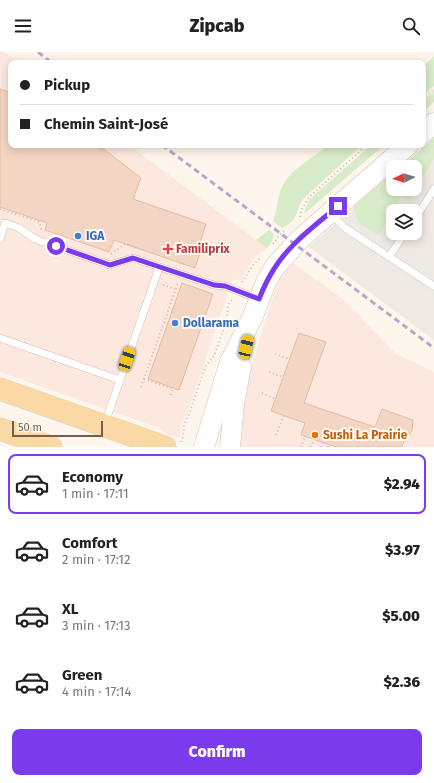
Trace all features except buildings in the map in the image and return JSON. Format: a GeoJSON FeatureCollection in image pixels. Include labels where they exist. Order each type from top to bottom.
{"type":"FeatureCollection","features":[{"type":"Feature","properties":{"kind":"main road"},"geometry":{"type":"LineString","coordinates":[[0,389],[104,425],[174,442]]}},
{"type":"Feature","properties":{"kind":"main road"},"geometry":{"type":"LineString","coordinates":[[0,429],[51,447]]}},
{"type":"Feature","properties":{"kind":"street"},"geometry":{"type":"LineString","coordinates":[[426,130],[434,123]]}},
{"type":"Feature","properties":{"kind":"street"},"geometry":{"type":"LineString","coordinates":[[204,447],[230,362],[266,282],[279,261],[300,239],[405,148]]}},
{"type":"Feature","properties":{"kind":"street"},"geometry":{"type":"LineString","coordinates":[[230,447],[236,392],[256,307]]}},
{"type":"Feature","properties":{"kind":"lane"},"geometry":{"type":"LineString","coordinates":[[422,208],[434,189]]}},
{"type":"Feature","properties":{"kind":"lane"},"geometry":{"type":"LineString","coordinates":[[329,213],[340,224],[434,286]]}},
{"type":"Feature","properties":{"kind":"lane"},"geometry":{"type":"LineString","coordinates":[[0,239],[3,221],[19,228],[35,239],[110,265],[133,258],[159,268],[214,285],[225,286],[256,307]]}},
{"type":"Feature","properties":{"kind":"lane"},"geometry":{"type":"LineString","coordinates":[[389,256],[400,240]]}},
{"type":"Feature","properties":{"kind":"lane"},"geometry":{"type":"LineString","coordinates":[[104,425],[159,268]]}},
{"type":"Feature","properties":{"kind":"lane"},"geometry":{"type":"LineString","coordinates":[[0,338],[120,380]]}},
{"type":"Feature","properties":{"kind":"path"},"geometry":{"type":"LineString","coordinates":[[426,96],[434,89]]}},
{"type":"Feature","properties":{"kind":"path"},"geometry":{"type":"LineString","coordinates":[[300,218],[302,209],[310,196],[364,148]]}},
{"type":"Feature","properties":{"kind":"path"},"geometry":{"type":"LineString","coordinates":[[0,209],[39,222],[42,232]]}},
{"type":"Feature","properties":{"kind":"path"},"geometry":{"type":"LineString","coordinates":[[110,255],[125,244],[144,250]]}},
{"type":"Feature","properties":{"kind":"path"},"geometry":{"type":"LineString","coordinates":[[245,279],[254,264]]}},
{"type":"Feature","properties":{"kind":"path"},"geometry":{"type":"LineString","coordinates":[[141,387],[179,280]]}},
{"type":"Feature","properties":{"kind":"path"},"geometry":{"type":"LineString","coordinates":[[155,282],[175,289]]}},
{"type":"Feature","properties":{"kind":"path"},"geometry":{"type":"LineString","coordinates":[[174,442],[192,406],[205,367],[214,356],[227,319],[228,305],[232,299]]}},
{"type":"Feature","properties":{"kind":"path"},"geometry":{"type":"LineString","coordinates":[[165,319],[169,320]]}},
{"type":"Feature","properties":{"kind":"path"},"geometry":{"type":"LineString","coordinates":[[275,354],[290,360]]}},
{"type":"Feature","properties":{"kind":"path"},"geometry":{"type":"LineString","coordinates":[[269,372],[283,377]]}},
{"type":"Feature","properties":{"kind":"path"},"geometry":{"type":"LineString","coordinates":[[146,373],[150,374]]}},
{"type":"Feature","properties":{"kind":"path"},"geometry":{"type":"LineString","coordinates":[[144,379],[173,389],[170,398]]}},
{"type":"Feature","properties":{"kind":"path"},"geometry":{"type":"LineString","coordinates":[[262,393],[275,399]]}},
{"type":"Feature","properties":{"kind":"path"},"geometry":{"type":"LineString","coordinates":[[188,404],[192,406]]}},
{"type":"Feature","properties":{"kind":"path"},"geometry":{"type":"LineString","coordinates":[[276,435],[284,415]]}},
{"type":"Feature","properties":{"kind":"path"},"geometry":{"type":"LineString","coordinates":[[301,447],[305,436]]}},
{"type":"Feature","properties":{"kind":"path"},"geometry":{"type":"LineString","coordinates":[[311,447],[314,439]]}},
{"type":"Feature","properties":{"kind":"path"},"geometry":{"type":"LineString","coordinates":[[321,447],[323,442]]}},
{"type":"Feature","properties":{"kind":"shaded area"},"geometry":{"type":"Polygon","coordinates":[[[0,52],[5,52],[16,60],[8,60],[8,148],[133,148],[267,248],[253,259],[241,280],[233,279],[186,416],[181,423],[180,438],[167,434],[159,428],[0,372],[0,52]]]}},
{"type":"Feature","properties":{"kind":"shaded area"},"geometry":{"type":"Polygon","coordinates":[[[434,138],[434,340],[309,247],[386,179],[386,196],[422,196],[422,160],[408,160],[422,148],[426,148],[426,145],[434,138]]]}},
{"type":"Feature","properties":{"kind":"shaded area"},"geometry":{"type":"Polygon","coordinates":[[[292,262],[345,301],[396,354],[434,372],[434,447],[240,447],[243,394],[278,282],[292,262]]]}},
{"type":"Feature","properties":{"kind":"green space"},"geometry":{"type":"Polygon","coordinates":[[[434,56],[434,86],[426,93],[426,63],[434,56]]]}},
{"type":"Feature","properties":{"kind":"green space"},"geometry":{"type":"Polygon","coordinates":[[[434,92],[434,102],[426,109],[426,99],[434,92]]]}},
{"type":"Feature","properties":{"kind":"green space"},"geometry":{"type":"Polygon","coordinates":[[[434,138],[434,158],[422,179],[422,160],[408,160],[422,148],[426,148],[426,145],[434,138]]]}},
{"type":"Feature","properties":{"kind":"green space"},"geometry":{"type":"Polygon","coordinates":[[[325,148],[359,148],[306,196],[292,221],[282,228],[273,221],[283,185],[297,168],[325,148]]]}},
{"type":"Feature","properties":{"kind":"green space"},"geometry":{"type":"Polygon","coordinates":[[[368,148],[381,148],[304,214],[310,199],[368,148]]]}},
{"type":"Feature","properties":{"kind":"green space"},"geometry":{"type":"Polygon","coordinates":[[[386,179],[386,196],[401,196],[396,204],[386,204],[386,223],[379,235],[369,230],[359,221],[356,217],[354,206],[386,179]]]}},
{"type":"Feature","properties":{"kind":"green space"},"geometry":{"type":"Polygon","coordinates":[[[401,196],[412,196],[410,200],[401,196]]]}},
{"type":"Feature","properties":{"kind":"green space"},"geometry":{"type":"Polygon","coordinates":[[[269,230],[274,234],[272,241],[267,248],[256,240],[269,230]]]}},
{"type":"Feature","properties":{"kind":"railway"},"geometry":{"type":"LineString","coordinates":[[38,52],[48,60]]}},
{"type":"Feature","properties":{"kind":"railway"},"geometry":{"type":"LineString","coordinates":[[166,148],[434,348]]}},
{"type":"Feature","properties":{"kind":"place","name":"IGA"},"geometry":{"type":"Point","coordinates":[78,236]}},
{"type":"Feature","properties":{"kind":"place","name":"Familiprix"},"geometry":{"type":"Point","coordinates":[168,249]}},
{"type":"Feature","properties":{"kind":"place","name":"Dollarama"},"geometry":{"type":"Point","coordinates":[175,323]}},
{"type":"Feature","properties":{"kind":"place","name":"Sushi La Prairie"},"geometry":{"type":"Point","coordinates":[315,435]}},
{"type":"Feature","properties":{"kind":"route"},"geometry":{"type":"LineString","coordinates":[[56,246],[110,265],[133,258],[159,268],[214,285],[225,286],[259,299],[266,282],[279,261],[300,239],[338,206]]}}]}
